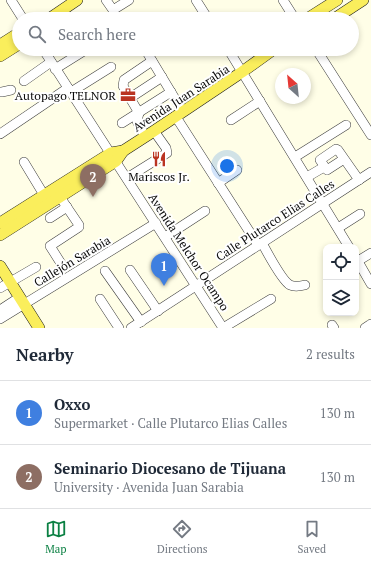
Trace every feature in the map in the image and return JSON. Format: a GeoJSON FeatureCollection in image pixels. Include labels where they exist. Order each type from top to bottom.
{"type":"FeatureCollection","features":[{"type":"Feature","properties":{"kind":"main road"},"geometry":{"type":"LineString","coordinates":[[59,12],[77,0]]}},
{"type":"Feature","properties":{"kind":"main road"},"geometry":{"type":"LineString","coordinates":[[318,12],[337,0]]}},
{"type":"Feature","properties":{"kind":"main road"},"geometry":{"type":"LineString","coordinates":[[344,12],[362,0]]}},
{"type":"Feature","properties":{"kind":"main road"},"geometry":{"type":"LineString","coordinates":[[0,45],[12,37]]}},
{"type":"Feature","properties":{"kind":"main road"},"geometry":{"type":"LineString","coordinates":[[0,56],[12,48]]}},
{"type":"Feature","properties":{"kind":"main road","name":"Avenida Juan Sarabia"},"geometry":{"type":"LineString","coordinates":[[0,223],[44,195],[123,151],[180,115],[266,56]]}},
{"type":"Feature","properties":{"kind":"main road","name":"Avenida Juan Sarabia"},"geometry":{"type":"LineString","coordinates":[[0,234],[60,197],[113,157]]}},
{"type":"Feature","properties":{"kind":"main road"},"geometry":{"type":"LineString","coordinates":[[0,266],[39,328]]}},
{"type":"Feature","properties":{"kind":"street"},"geometry":{"type":"LineString","coordinates":[[11,0],[19,12]]}},
{"type":"Feature","properties":{"kind":"street"},"geometry":{"type":"LineString","coordinates":[[106,0],[114,10],[129,0]]}},
{"type":"Feature","properties":{"kind":"street"},"geometry":{"type":"LineString","coordinates":[[196,0],[204,12]]}},
{"type":"Feature","properties":{"kind":"street"},"geometry":{"type":"LineString","coordinates":[[283,0],[291,12]]}},
{"type":"Feature","properties":{"kind":"street","name":"Avenida Melchor Ocampo"},"geometry":{"type":"LineString","coordinates":[[47,56],[223,328]]}},
{"type":"Feature","properties":{"kind":"street"},"geometry":{"type":"LineString","coordinates":[[24,81],[72,56]]}},
{"type":"Feature","properties":{"kind":"street"},"geometry":{"type":"LineString","coordinates":[[149,56],[171,92],[180,115],[218,183],[284,279],[293,286],[306,285]]}},
{"type":"Feature","properties":{"kind":"street"},"geometry":{"type":"LineString","coordinates":[[232,56],[347,244]]}},
{"type":"Feature","properties":{"kind":"street"},"geometry":{"type":"LineString","coordinates":[[320,56],[371,135]]}},
{"type":"Feature","properties":{"kind":"street"},"geometry":{"type":"LineString","coordinates":[[127,178],[167,153],[166,148],[137,121],[139,113],[123,86],[124,80],[152,61]]}},
{"type":"Feature","properties":{"kind":"street"},"geometry":{"type":"LineString","coordinates":[[0,134],[69,90],[111,67]]}},
{"type":"Feature","properties":{"kind":"street"},"geometry":{"type":"LineString","coordinates":[[130,98],[162,78]]}},
{"type":"Feature","properties":{"kind":"street"},"geometry":{"type":"LineString","coordinates":[[0,92],[10,90]]}},
{"type":"Feature","properties":{"kind":"street"},"geometry":{"type":"LineString","coordinates":[[122,123],[171,92]]}},
{"type":"Feature","properties":{"kind":"street"},"geometry":{"type":"LineString","coordinates":[[231,120],[260,101]]}},
{"type":"Feature","properties":{"kind":"street"},"geometry":{"type":"LineString","coordinates":[[295,157],[346,125]]}},
{"type":"Feature","properties":{"kind":"street"},"geometry":{"type":"LineString","coordinates":[[307,177],[324,167],[327,170],[344,159],[359,180]]}},
{"type":"Feature","properties":{"kind":"street"},"geometry":{"type":"LineString","coordinates":[[24,162],[44,195]]}},
{"type":"Feature","properties":{"kind":"street"},"geometry":{"type":"LineString","coordinates":[[218,183],[237,170]]}},
{"type":"Feature","properties":{"kind":"street","name":"Calle Plutarco Elias Calles"},"geometry":{"type":"LineString","coordinates":[[131,328],[371,173]]}},
{"type":"Feature","properties":{"kind":"street"},"geometry":{"type":"LineString","coordinates":[[60,197],[79,227],[50,246],[62,265]]}},
{"type":"Feature","properties":{"kind":"street"},"geometry":{"type":"LineString","coordinates":[[50,218],[66,207]]}},
{"type":"Feature","properties":{"kind":"street"},"geometry":{"type":"LineString","coordinates":[[165,238],[205,211]]}},
{"type":"Feature","properties":{"kind":"street"},"geometry":{"type":"LineString","coordinates":[[338,228],[360,214]]}},
{"type":"Feature","properties":{"kind":"street","name":"Callejón Sarabia"},"geometry":{"type":"LineString","coordinates":[[0,319],[22,300],[156,223]]}},
{"type":"Feature","properties":{"kind":"street"},"geometry":{"type":"LineString","coordinates":[[359,259],[371,253]]}},
{"type":"Feature","properties":{"kind":"street"},"geometry":{"type":"LineString","coordinates":[[359,263],[371,284]]}},
{"type":"Feature","properties":{"kind":"street"},"geometry":{"type":"LineString","coordinates":[[0,288],[36,267]]}},
{"type":"Feature","properties":{"kind":"street"},"geometry":{"type":"LineString","coordinates":[[130,270],[158,311]]}},
{"type":"Feature","properties":{"kind":"street"},"geometry":{"type":"LineString","coordinates":[[105,271],[141,322]]}},
{"type":"Feature","properties":{"kind":"street"},"geometry":{"type":"LineString","coordinates":[[100,299],[119,328]]}},
{"type":"Feature","properties":{"kind":"street"},"geometry":{"type":"LineString","coordinates":[[223,328],[271,299]]}},
{"type":"Feature","properties":{"kind":"street"},"geometry":{"type":"LineString","coordinates":[[0,310],[22,300]]}},
{"type":"Feature","properties":{"kind":"street"},"geometry":{"type":"LineString","coordinates":[[365,328],[371,324]]}},
{"type":"Feature","properties":{"kind":"place","name":"Autopago TELNOR"},"geometry":{"type":"Point","coordinates":[128,95]}},
{"type":"Feature","properties":{"kind":"place","name":"Mariscos Jr."},"geometry":{"type":"Point","coordinates":[159,159]}},
{"type":"Feature","properties":{"kind":"place","name":"Seminario Diocesano de Tijuana"},"geometry":{"type":"Point","coordinates":[93,197]}},
{"type":"Feature","properties":{"kind":"place","name":"Oxxo"},"geometry":{"type":"Point","coordinates":[164,286]}}]}
